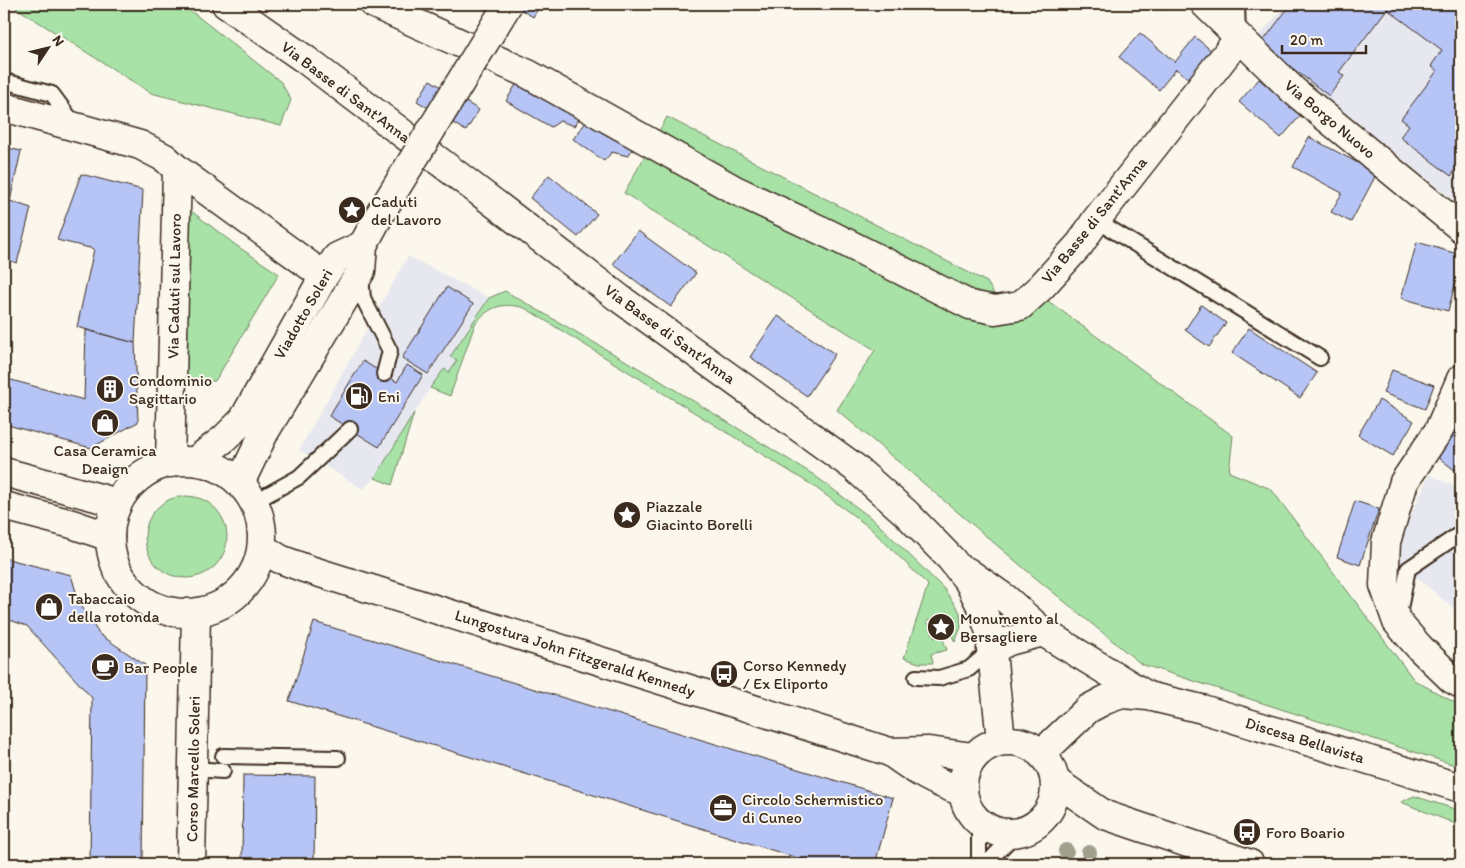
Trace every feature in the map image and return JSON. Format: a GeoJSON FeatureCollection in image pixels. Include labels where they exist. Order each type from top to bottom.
{"type":"FeatureCollection","features":[{"type":"Feature","properties":{"kind":"street","name":"Via Basse di Sant'Anna"},"geometry":{"type":"LineString","coordinates":[[226,4],[314,66],[619,298],[854,467],[906,513],[970,582],[981,606],[990,632],[1001,741]]}},
{"type":"Feature","properties":{"kind":"street","name":"Via Basse di Sant'Anna"},"geometry":{"type":"LineString","coordinates":[[374,4],[528,74],[735,190],[831,235],[970,305],[995,310],[1020,306],[1041,287],[1080,244],[1096,220],[1239,38]]}},
{"type":"Feature","properties":{"kind":"street"},"geometry":{"type":"LineString","coordinates":[[362,258],[380,214],[508,4]]}},
{"type":"Feature","properties":{"kind":"street","name":"Via Borgo Nuovo"},"geometry":{"type":"LineString","coordinates":[[1205,4],[1294,91],[1461,228]]}},
{"type":"Feature","properties":{"kind":"street"},"geometry":{"type":"LineString","coordinates":[[4,108],[140,145],[166,158],[177,169],[324,276],[326,329]]}},
{"type":"Feature","properties":{"kind":"street","name":"Via Caduti sul Lavoro"},"geometry":{"type":"LineString","coordinates":[[177,169],[183,462]]}},
{"type":"Feature","properties":{"kind":"street","name":"Viadotto Soleri"},"geometry":{"type":"LineString","coordinates":[[183,462],[225,438],[243,420],[324,276],[337,257],[362,258],[326,329],[264,433],[247,492]]}},
{"type":"Feature","properties":{"kind":"street"},"geometry":{"type":"LineString","coordinates":[[1461,379],[1439,430],[1404,482],[1386,542],[1384,585],[1397,622],[1420,648],[1452,679],[1461,684]]}},
{"type":"Feature","properties":{"kind":"street"},"geometry":{"type":"LineString","coordinates":[[183,462],[220,469],[247,492],[262,524],[262,548],[254,572],[240,592],[219,606],[196,613],[174,612],[154,606],[136,594],[122,578],[113,558],[110,537],[112,520],[118,503],[131,485],[149,470],[183,462]]}},
{"type":"Feature","properties":{"kind":"street"},"geometry":{"type":"LineString","coordinates":[[4,472],[118,503]]}},
{"type":"Feature","properties":{"kind":"street"},"geometry":{"type":"LineString","coordinates":[[4,506],[72,524],[110,537]]}},
{"type":"Feature","properties":{"kind":"street","name":"Lungostura John Fitzgerald Kennedy"},"geometry":{"type":"LineString","coordinates":[[262,548],[280,560],[304,568],[890,752],[922,775],[962,792]]}},
{"type":"Feature","properties":{"kind":"street","name":"Discesa Bellavista"},"geometry":{"type":"LineString","coordinates":[[951,560],[1006,599],[1043,632],[1148,696]]}},
{"type":"Feature","properties":{"kind":"street","name":"Corso Marcello Soleri"},"geometry":{"type":"LineString","coordinates":[[192,864],[196,613]]}},
{"type":"Feature","properties":{"kind":"street"},"geometry":{"type":"LineString","coordinates":[[991,650],[1009,641],[1043,632]]}},
{"type":"Feature","properties":{"kind":"street","name":"Discesa Bellavista"},"geometry":{"type":"LineString","coordinates":[[1041,754],[1088,709],[1122,694],[1148,696],[1202,709],[1461,788]]}},
{"type":"Feature","properties":{"kind":"street"},"geometry":{"type":"LineString","coordinates":[[1012,740],[1033,747],[1041,754],[1048,762],[1055,781],[1055,794],[1052,806],[1045,816],[1027,830],[1016,833],[997,832],[979,823],[965,804],[962,792],[966,768],[973,757],[981,749],[991,744],[1012,740]]}},
{"type":"Feature","properties":{"kind":"street","name":"Lungostura John Fitzgerald Kennedy"},"geometry":{"type":"LineString","coordinates":[[890,752],[929,751],[973,757]]}},
{"type":"Feature","properties":{"kind":"street"},"geometry":{"type":"LineString","coordinates":[[1055,781],[1105,815],[1250,864]]}},
{"type":"Feature","properties":{"kind":"street"},"geometry":{"type":"LineString","coordinates":[[1045,816],[1105,815]]}},
{"type":"Feature","properties":{"kind":"lane"},"geometry":{"type":"LineString","coordinates":[[1237,4],[1239,38]]}},
{"type":"Feature","properties":{"kind":"lane"},"geometry":{"type":"LineString","coordinates":[[4,80],[52,94],[77,128]]}},
{"type":"Feature","properties":{"kind":"lane"},"geometry":{"type":"LineString","coordinates":[[1096,220],[1320,358]]}},
{"type":"Feature","properties":{"kind":"lane"},"geometry":{"type":"LineString","coordinates":[[362,258],[363,298],[390,351],[384,374]]}},
{"type":"Feature","properties":{"kind":"lane"},"geometry":{"type":"LineString","coordinates":[[247,492],[299,477],[350,429]]}},
{"type":"Feature","properties":{"kind":"lane"},"geometry":{"type":"LineString","coordinates":[[1397,622],[1408,569],[1461,533]]}},
{"type":"Feature","properties":{"kind":"lane"},"geometry":{"type":"LineString","coordinates":[[916,677],[939,678],[969,670],[991,650]]}},
{"type":"Feature","properties":{"kind":"lane"},"geometry":{"type":"LineString","coordinates":[[223,756],[338,758]]}},
{"type":"Feature","properties":{"kind":"lane"},"geometry":{"type":"LineString","coordinates":[[193,769],[223,771]]}},
{"type":"Feature","properties":{"kind":"lane"},"geometry":{"type":"LineString","coordinates":[[979,823],[980,864]]}},
{"type":"Feature","properties":{"kind":"lane"},"geometry":{"type":"LineString","coordinates":[[986,864],[1016,833]]}},
{"type":"Feature","properties":{"kind":"shaded area"},"geometry":{"type":"Polygon","coordinates":[[[1287,4],[1461,4],[1461,206],[1252,43],[1287,4]]]}},
{"type":"Feature","properties":{"kind":"shaded area"},"geometry":{"type":"Polygon","coordinates":[[[408,256],[489,298],[450,357],[457,360],[449,373],[443,369],[375,478],[363,489],[299,450],[408,256]]]}},
{"type":"Feature","properties":{"kind":"shaded area"},"geometry":{"type":"Polygon","coordinates":[[[1429,474],[1461,490],[1461,613],[1393,557],[1429,474]]]}},
{"type":"Feature","properties":{"kind":"green space"},"geometry":{"type":"Polygon","coordinates":[[[10,4],[182,4],[281,82],[291,100],[281,126],[151,93],[10,4]]]}},
{"type":"Feature","properties":{"kind":"green space"},"geometry":{"type":"Polygon","coordinates":[[[667,117],[987,282],[1009,319],[1044,298],[1233,436],[1229,472],[1271,489],[1414,680],[1461,706],[1461,767],[1141,664],[1032,575],[837,410],[875,350],[624,193],[667,117]]]}},
{"type":"Feature","properties":{"kind":"green space"},"geometry":{"type":"Polygon","coordinates":[[[178,201],[237,246],[279,274],[215,381],[179,381],[178,201]]]}},
{"type":"Feature","properties":{"kind":"green space"},"geometry":{"type":"Polygon","coordinates":[[[505,291],[659,380],[814,475],[875,521],[944,589],[960,612],[961,627],[955,642],[950,632],[955,629],[946,613],[927,621],[935,638],[941,634],[947,650],[931,654],[933,663],[919,663],[904,658],[928,585],[869,527],[812,485],[525,308],[510,305],[497,307],[491,309],[480,318],[475,324],[450,396],[430,388],[444,369],[449,372],[457,360],[450,357],[489,298],[505,291]]]}},
{"type":"Feature","properties":{"kind":"green space"},"geometry":{"type":"Polygon","coordinates":[[[414,413],[392,485],[375,478],[414,413]]]}},
{"type":"Feature","properties":{"kind":"green space"},"geometry":{"type":"Polygon","coordinates":[[[186,496],[202,499],[215,508],[224,521],[227,537],[224,553],[215,566],[202,575],[186,578],[170,575],[157,566],[148,553],[145,537],[148,521],[157,508],[170,499],[186,496]]]}},
{"type":"Feature","properties":{"kind":"green space"},"geometry":{"type":"Polygon","coordinates":[[[1414,796],[1461,811],[1461,826],[1401,802],[1414,796]]]}},
{"type":"Feature","properties":{"kind":"building"},"geometry":{"type":"Polygon","coordinates":[[[512,4],[541,4],[533,17],[512,4]]]}},
{"type":"Feature","properties":{"kind":"building"},"geometry":{"type":"Polygon","coordinates":[[[1154,4],[1167,4],[1161,10],[1154,4]]]}},
{"type":"Feature","properties":{"kind":"building"},"geometry":{"type":"Polygon","coordinates":[[[1291,4],[1299,4],[1304,8],[1307,4],[1461,4],[1461,162],[1451,176],[1400,137],[1409,125],[1401,119],[1437,71],[1431,66],[1442,50],[1387,9],[1339,72],[1344,76],[1329,96],[1261,44],[1291,4]]]}},
{"type":"Feature","properties":{"kind":"building"},"geometry":{"type":"Polygon","coordinates":[[[1140,33],[1175,62],[1195,37],[1213,52],[1190,80],[1176,69],[1159,90],[1119,57],[1140,33]]]}},
{"type":"Feature","properties":{"kind":"building"},"geometry":{"type":"Polygon","coordinates":[[[520,78],[583,113],[574,126],[560,121],[551,127],[506,101],[520,78]]]}},
{"type":"Feature","properties":{"kind":"building"},"geometry":{"type":"Polygon","coordinates":[[[1259,79],[1301,115],[1281,138],[1239,102],[1259,79]]]}},
{"type":"Feature","properties":{"kind":"building"},"geometry":{"type":"Polygon","coordinates":[[[430,80],[479,110],[466,131],[417,101],[430,80]]]}},
{"type":"Feature","properties":{"kind":"building"},"geometry":{"type":"Polygon","coordinates":[[[590,117],[635,145],[628,156],[612,152],[604,161],[573,139],[590,117]]]}},
{"type":"Feature","properties":{"kind":"building"},"geometry":{"type":"Polygon","coordinates":[[[1309,137],[1377,173],[1351,222],[1331,212],[1342,193],[1293,167],[1309,137]]]}},
{"type":"Feature","properties":{"kind":"building"},"geometry":{"type":"Polygon","coordinates":[[[4,147],[21,151],[10,201],[31,208],[17,263],[4,259],[4,147]]]}},
{"type":"Feature","properties":{"kind":"building"},"geometry":{"type":"Polygon","coordinates":[[[81,174],[143,190],[135,343],[77,327],[94,249],[57,240],[81,174]]]}},
{"type":"Feature","properties":{"kind":"building"},"geometry":{"type":"Polygon","coordinates":[[[549,175],[597,214],[578,237],[530,198],[549,175]]]}},
{"type":"Feature","properties":{"kind":"building"},"geometry":{"type":"Polygon","coordinates":[[[638,231],[696,273],[671,307],[613,264],[638,231]]]}},
{"type":"Feature","properties":{"kind":"building"},"geometry":{"type":"Polygon","coordinates":[[[1417,242],[1461,255],[1461,262],[1448,311],[1401,298],[1417,242]]]}},
{"type":"Feature","properties":{"kind":"building"},"geometry":{"type":"Polygon","coordinates":[[[447,287],[473,304],[428,374],[402,358],[447,287]]]}},
{"type":"Feature","properties":{"kind":"building"},"geometry":{"type":"Polygon","coordinates":[[[1201,305],[1226,323],[1209,347],[1185,330],[1201,305]]]}},
{"type":"Feature","properties":{"kind":"building"},"geometry":{"type":"Polygon","coordinates":[[[778,316],[835,354],[807,396],[750,357],[778,316]]]}},
{"type":"Feature","properties":{"kind":"building"},"geometry":{"type":"Polygon","coordinates":[[[1249,328],[1317,373],[1300,398],[1232,353],[1249,328]]]}},
{"type":"Feature","properties":{"kind":"building","name":"Condominio Sagittario"},"geometry":{"type":"Polygon","coordinates":[[[86,330],[135,343],[138,422],[91,448],[4,424],[4,378],[84,400],[86,330]]]}},
{"type":"Feature","properties":{"kind":"building"},"geometry":{"type":"Polygon","coordinates":[[[363,361],[397,382],[407,365],[423,375],[379,447],[329,416],[363,361]]]}},
{"type":"Feature","properties":{"kind":"building"},"geometry":{"type":"Polygon","coordinates":[[[1392,370],[1434,385],[1425,409],[1383,393],[1392,370]]]}},
{"type":"Feature","properties":{"kind":"building"},"geometry":{"type":"Polygon","coordinates":[[[1379,400],[1414,421],[1393,456],[1358,435],[1379,400]]]}},
{"type":"Feature","properties":{"kind":"building"},"geometry":{"type":"Polygon","coordinates":[[[1461,419],[1461,475],[1434,454],[1461,419]]]}},
{"type":"Feature","properties":{"kind":"building"},"geometry":{"type":"Polygon","coordinates":[[[1355,501],[1379,509],[1360,565],[1337,557],[1355,501]]]}},
{"type":"Feature","properties":{"kind":"building"},"geometry":{"type":"Polygon","coordinates":[[[4,558],[71,575],[79,602],[99,634],[145,665],[143,864],[90,864],[92,698],[27,626],[4,618],[4,558]]]}},
{"type":"Feature","properties":{"kind":"building"},"geometry":{"type":"Polygon","coordinates":[[[314,622],[893,798],[875,864],[817,864],[289,701],[314,622]]]}},
{"type":"Feature","properties":{"kind":"building"},"geometry":{"type":"Polygon","coordinates":[[[243,775],[315,776],[314,864],[242,864],[243,775]]]}},
{"type":"Feature","properties":{"kind":"place","name":"Caduti del Lavoro"},"geometry":{"type":"Point","coordinates":[352,210]}},
{"type":"Feature","properties":{"kind":"place","name":"Condominio Sagittario"},"geometry":{"type":"Point","coordinates":[110,389]}},
{"type":"Feature","properties":{"kind":"place","name":"Eni"},"geometry":{"type":"Point","coordinates":[359,396]}},
{"type":"Feature","properties":{"kind":"place","name":"Casa Ceramica Deaign"},"geometry":{"type":"Point","coordinates":[105,423]}},
{"type":"Feature","properties":{"kind":"place","name":"Piazzale Giacinto Borelli"},"geometry":{"type":"Point","coordinates":[627,515]}},
{"type":"Feature","properties":{"kind":"place","name":"Tabaccaio della rotonda"},"geometry":{"type":"Point","coordinates":[49,607]}},
{"type":"Feature","properties":{"kind":"place","name":"Monumento al Bersagliere"},"geometry":{"type":"Point","coordinates":[941,627]}},
{"type":"Feature","properties":{"kind":"place","name":"Bar People"},"geometry":{"type":"Point","coordinates":[105,667]}},
{"type":"Feature","properties":{"kind":"place","name":"Corso Kennedy / Ex Eliporto"},"geometry":{"type":"Point","coordinates":[724,674]}},
{"type":"Feature","properties":{"kind":"place","name":"Circolo Schermistico di Cuneo"},"geometry":{"type":"Point","coordinates":[723,808]}},
{"type":"Feature","properties":{"kind":"place","name":"Foro Boario"},"geometry":{"type":"Point","coordinates":[1247,832]}}]}
